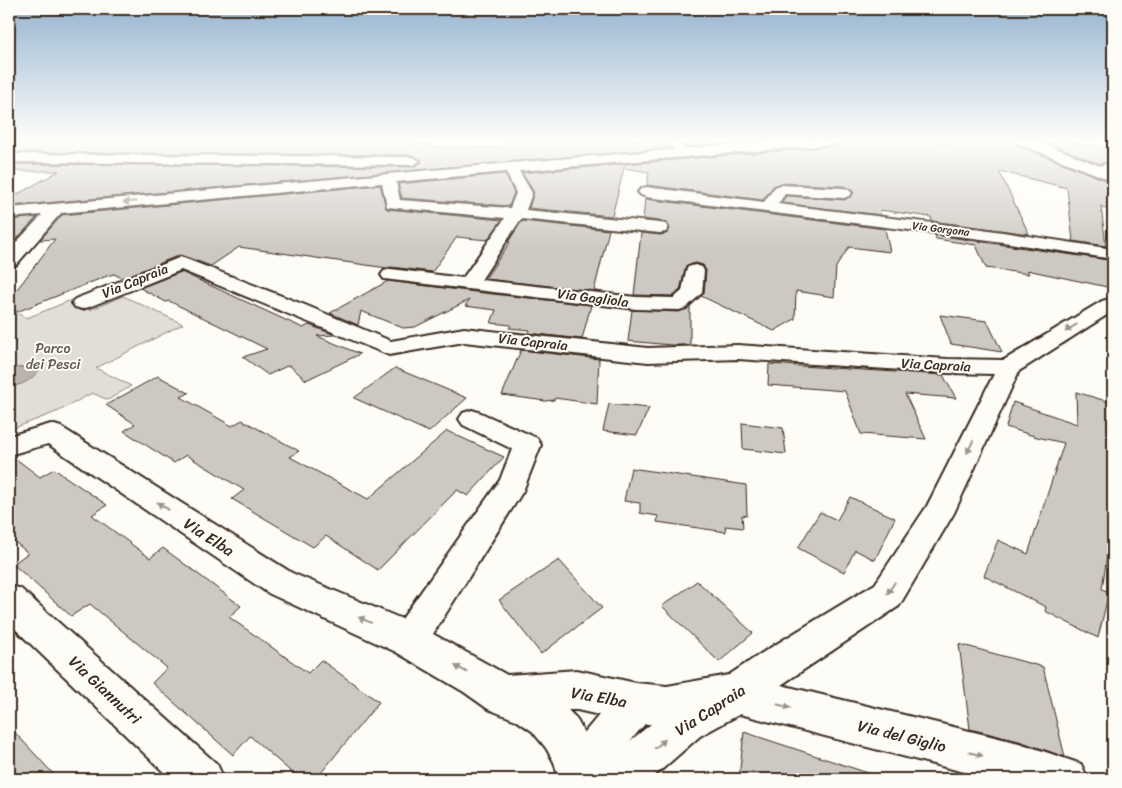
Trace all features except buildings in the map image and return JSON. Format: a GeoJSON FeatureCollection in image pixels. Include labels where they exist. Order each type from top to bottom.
{"type":"FeatureCollection","features":[{"type":"Feature","properties":{"kind":"street"},"geometry":{"type":"LineString","coordinates":[[9,212],[403,177]]}},
{"type":"Feature","properties":{"kind":"street"},"geometry":{"type":"LineString","coordinates":[[468,284],[516,214],[524,193],[521,177]]}},
{"type":"Feature","properties":{"kind":"street"},"geometry":{"type":"LineString","coordinates":[[388,178],[393,204],[660,228]]}},
{"type":"Feature","properties":{"kind":"street"},"geometry":{"type":"LineString","coordinates":[[768,207],[780,190],[790,189],[844,194]]}},
{"type":"Feature","properties":{"kind":"street","name":"Via Gorgona"},"geometry":{"type":"LineString","coordinates":[[646,192],[1015,239],[1113,254]]}},
{"type":"Feature","properties":{"kind":"street"},"geometry":{"type":"LineString","coordinates":[[9,261],[56,208]]}},
{"type":"Feature","properties":{"kind":"street","name":"Via Capraia"},"geometry":{"type":"LineString","coordinates":[[82,303],[181,262],[282,302],[388,348],[464,336],[648,355],[738,352],[947,366],[1009,367],[939,513],[887,595],[778,664],[737,694],[686,722],[636,764],[628,779]]}},
{"type":"Feature","properties":{"kind":"street","name":"Via Gagliola"},"geometry":{"type":"LineString","coordinates":[[391,275],[636,304],[679,304],[692,293],[694,271]]}},
{"type":"Feature","properties":{"kind":"street"},"geometry":{"type":"LineString","coordinates":[[1009,367],[1113,304]]}},
{"type":"Feature","properties":{"kind":"street"},"geometry":{"type":"LineString","coordinates":[[409,640],[513,483],[527,445],[472,418]]}},
{"type":"Feature","properties":{"kind":"street","name":"Via Elba"},"geometry":{"type":"LineString","coordinates":[[12,444],[51,433],[280,583],[409,640],[478,679],[502,695],[528,704],[557,727],[569,745],[581,779]]}},
{"type":"Feature","properties":{"kind":"street","name":"Via Giannutri"},"geometry":{"type":"LineString","coordinates":[[9,600],[202,779]]}},
{"type":"Feature","properties":{"kind":"street","name":"Via Elba"},"geometry":{"type":"LineString","coordinates":[[502,695],[578,690],[636,703],[667,706],[737,694]]}},
{"type":"Feature","properties":{"kind":"street","name":"Via del Giglio"},"geometry":{"type":"LineString","coordinates":[[737,694],[1019,765],[1066,779]]}},
{"type":"Feature","properties":{"kind":"street","name":"Via Elba"},"geometry":{"type":"LineString","coordinates":[[581,779],[603,741],[636,703]]}},
{"type":"Feature","properties":{"kind":"green space","name":"Parco dei Pesci"},"geometry":{"type":"Polygon","coordinates":[[[123,296],[183,324],[96,368],[131,386],[108,400],[92,393],[59,411],[9,430],[9,309],[27,318],[76,298],[90,310],[123,296]]]}},
{"type":"Feature","properties":{"kind":"shaded area"},"geometry":{"type":"Polygon","coordinates":[[[34,366],[39,370],[33,377],[22,384],[9,387],[9,371],[16,368],[34,366]]]}}]}
